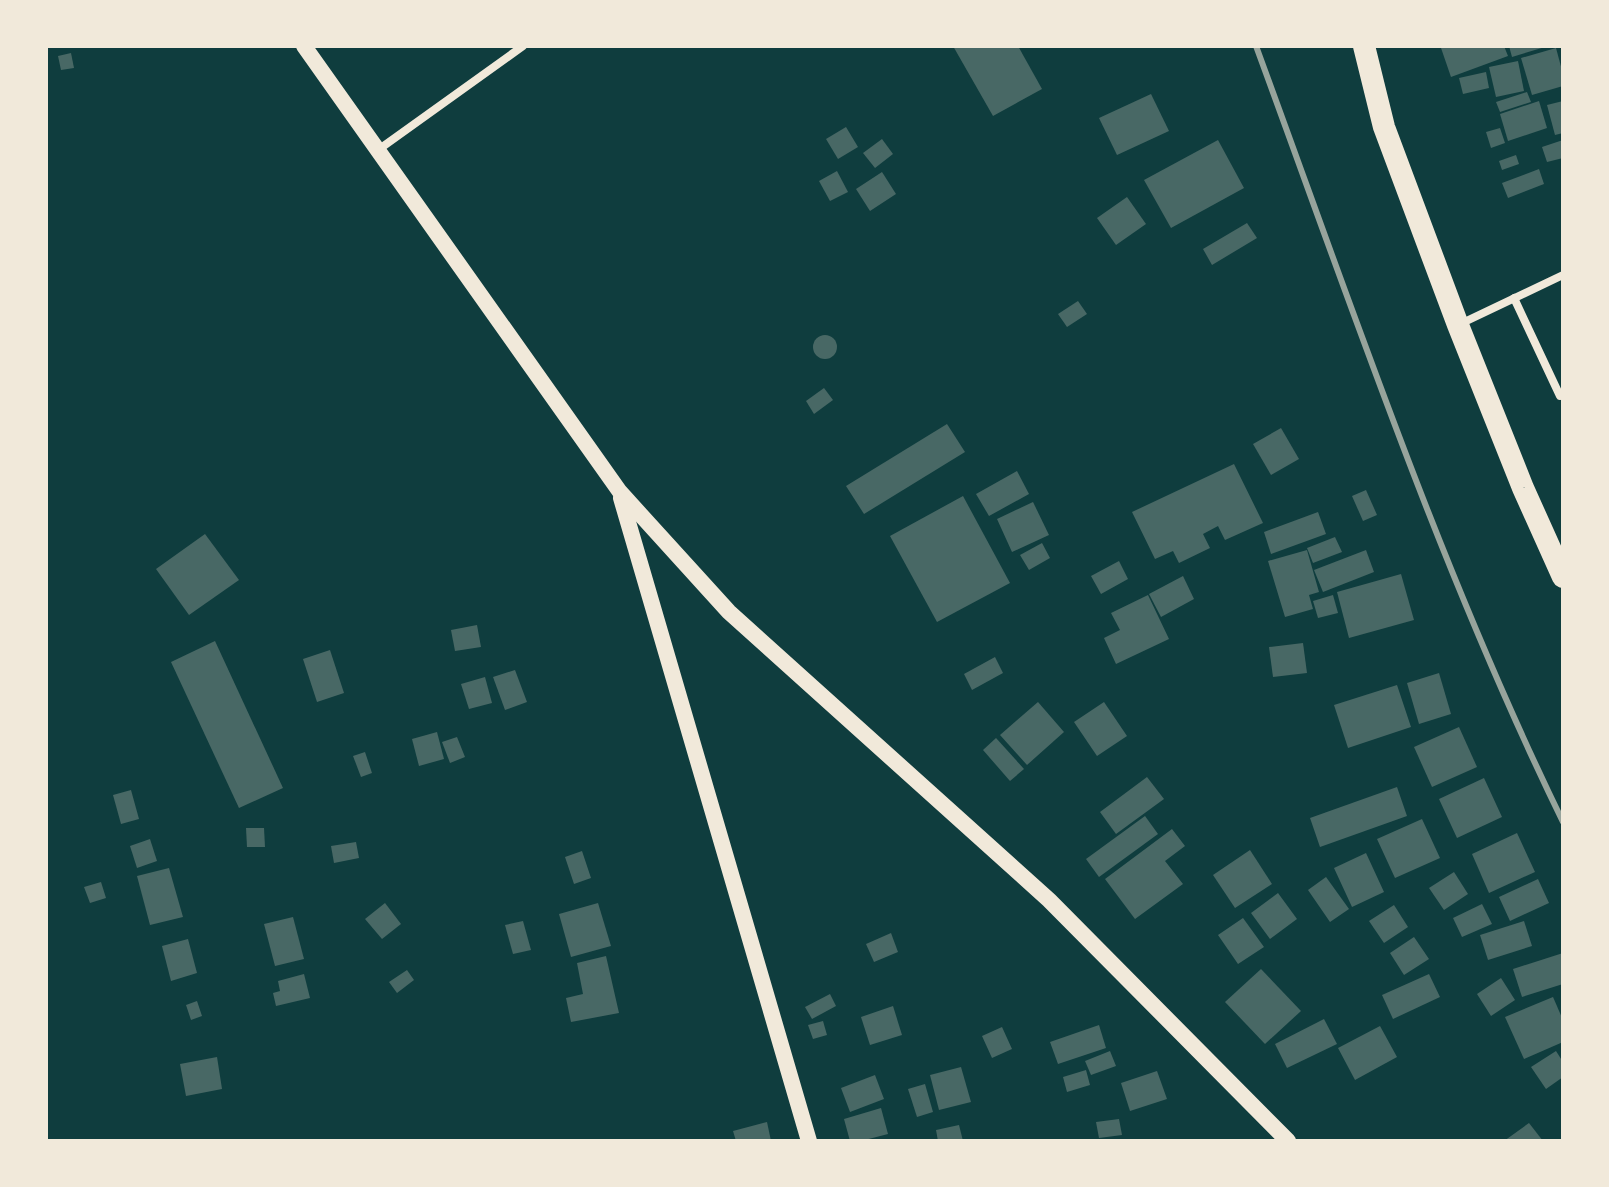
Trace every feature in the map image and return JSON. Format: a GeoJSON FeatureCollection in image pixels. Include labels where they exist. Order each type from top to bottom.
{"type":"FeatureCollection","features":[{"type":"Feature","properties":{"kind":"highway"},"geometry":{"type":"LineString","coordinates":[[1364,46],[1384,127],[1458,325],[1523,488],[1563,577]]}},
{"type":"Feature","properties":{"kind":"main road"},"geometry":{"type":"LineString","coordinates":[[304,46],[620,492],[729,612],[1049,900],[1288,1141]]}},
{"type":"Feature","properties":{"kind":"main road"},"geometry":{"type":"LineString","coordinates":[[620,492],[809,1141]]}},
{"type":"Feature","properties":{"kind":"street"},"geometry":{"type":"LineString","coordinates":[[378,151],[523,46]]}},
{"type":"Feature","properties":{"kind":"street"},"geometry":{"type":"LineString","coordinates":[[1458,325],[1563,275]]}},
{"type":"Feature","properties":{"kind":"street"},"geometry":{"type":"LineString","coordinates":[[1514,298],[1560,396],[1563,395]]}},
{"type":"Feature","properties":{"kind":"building"},"geometry":{"type":"Polygon","coordinates":[[[953,46],[1018,46],[1042,89],[993,116],[953,46]]]}},
{"type":"Feature","properties":{"kind":"building"},"geometry":{"type":"Polygon","coordinates":[[[1504,46],[1508,56],[1451,77],[1441,48],[1504,46]]]}},
{"type":"Feature","properties":{"kind":"building"},"geometry":{"type":"Polygon","coordinates":[[[1509,46],[1545,46],[1545,47],[1512,57],[1509,46]]]}},
{"type":"Feature","properties":{"kind":"building"},"geometry":{"type":"Polygon","coordinates":[[[1556,48],[1563,86],[1532,95],[1521,58],[1556,48]]]}},
{"type":"Feature","properties":{"kind":"building"},"geometry":{"type":"Polygon","coordinates":[[[71,53],[74,68],[61,70],[58,56],[71,53]]]}},
{"type":"Feature","properties":{"kind":"building"},"geometry":{"type":"Polygon","coordinates":[[[1518,61],[1524,91],[1496,97],[1489,67],[1518,61]]]}},
{"type":"Feature","properties":{"kind":"building"},"geometry":{"type":"Polygon","coordinates":[[[1486,72],[1489,88],[1463,94],[1459,78],[1486,72]]]}},
{"type":"Feature","properties":{"kind":"building"},"geometry":{"type":"Polygon","coordinates":[[[1527,92],[1531,102],[1500,112],[1496,102],[1527,92]]]}},
{"type":"Feature","properties":{"kind":"building"},"geometry":{"type":"Polygon","coordinates":[[[1151,94],[1169,131],[1117,155],[1099,118],[1151,94]]]}},
{"type":"Feature","properties":{"kind":"building"},"geometry":{"type":"Polygon","coordinates":[[[1539,101],[1547,128],[1508,141],[1500,114],[1539,101]]]}},
{"type":"Feature","properties":{"kind":"building"},"geometry":{"type":"Polygon","coordinates":[[[1563,101],[1563,133],[1555,135],[1547,105],[1563,101]]]}},
{"type":"Feature","properties":{"kind":"building"},"geometry":{"type":"Polygon","coordinates":[[[846,127],[858,147],[838,159],[826,139],[846,127]]]}},
{"type":"Feature","properties":{"kind":"building"},"geometry":{"type":"Polygon","coordinates":[[[1500,128],[1505,143],[1491,148],[1486,132],[1500,128]]]}},
{"type":"Feature","properties":{"kind":"building"},"geometry":{"type":"Polygon","coordinates":[[[882,139],[893,154],[875,168],[863,153],[882,139]]]}},
{"type":"Feature","properties":{"kind":"building"},"geometry":{"type":"Polygon","coordinates":[[[1218,140],[1244,188],[1171,228],[1144,180],[1218,140]]]}},
{"type":"Feature","properties":{"kind":"building"},"geometry":{"type":"Polygon","coordinates":[[[1563,140],[1563,158],[1547,162],[1542,147],[1563,140]]]}},
{"type":"Feature","properties":{"kind":"building"},"geometry":{"type":"Polygon","coordinates":[[[1516,155],[1519,164],[1502,170],[1499,161],[1516,155]]]}},
{"type":"Feature","properties":{"kind":"building"},"geometry":{"type":"Polygon","coordinates":[[[1539,169],[1544,184],[1508,198],[1502,183],[1539,169]]]}},
{"type":"Feature","properties":{"kind":"building"},"geometry":{"type":"Polygon","coordinates":[[[837,171],[848,192],[830,201],[819,181],[837,171]]]}},
{"type":"Feature","properties":{"kind":"building"},"geometry":{"type":"Polygon","coordinates":[[[882,172],[896,194],[870,211],[856,189],[882,172]]]}},
{"type":"Feature","properties":{"kind":"building"},"geometry":{"type":"Polygon","coordinates":[[[1127,197],[1146,224],[1116,245],[1097,218],[1127,197]]]}},
{"type":"Feature","properties":{"kind":"building"},"geometry":{"type":"Polygon","coordinates":[[[1247,223],[1257,238],[1212,265],[1203,249],[1247,223]]]}},
{"type":"Feature","properties":{"kind":"building"},"geometry":{"type":"Polygon","coordinates":[[[1078,301],[1087,314],[1067,327],[1058,314],[1078,301]]]}},
{"type":"Feature","properties":{"kind":"building"},"geometry":{"type":"Polygon","coordinates":[[[825,335],[833,339],[837,347],[833,355],[825,359],[817,355],[813,347],[817,339],[825,335]]]}},
{"type":"Feature","properties":{"kind":"building"},"geometry":{"type":"Polygon","coordinates":[[[824,388],[833,400],[814,414],[806,401],[824,388]]]}},
{"type":"Feature","properties":{"kind":"building"},"geometry":{"type":"Polygon","coordinates":[[[947,424],[965,452],[864,514],[846,486],[947,424]]]}},
{"type":"Feature","properties":{"kind":"building"},"geometry":{"type":"Polygon","coordinates":[[[1281,428],[1299,459],[1271,475],[1253,444],[1281,428]]]}},
{"type":"Feature","properties":{"kind":"building"},"geometry":{"type":"Polygon","coordinates":[[[1234,464],[1263,523],[1225,540],[1218,526],[1203,534],[1210,548],[1179,563],[1173,551],[1155,559],[1132,512],[1234,464]]]}},
{"type":"Feature","properties":{"kind":"building"},"geometry":{"type":"Polygon","coordinates":[[[1017,471],[1029,494],[989,516],[976,494],[1017,471]]]}},
{"type":"Feature","properties":{"kind":"building"},"geometry":{"type":"Polygon","coordinates":[[[1366,490],[1377,515],[1363,521],[1352,496],[1366,490]]]}},
{"type":"Feature","properties":{"kind":"building"},"geometry":{"type":"Polygon","coordinates":[[[963,496],[1010,583],[937,622],[890,536],[963,496]]]}},
{"type":"Feature","properties":{"kind":"building"},"geometry":{"type":"Polygon","coordinates":[[[1033,502],[1049,535],[1012,552],[997,519],[1033,502]]]}},
{"type":"Feature","properties":{"kind":"building"},"geometry":{"type":"Polygon","coordinates":[[[1318,512],[1326,534],[1271,554],[1264,532],[1318,512]]]}},
{"type":"Feature","properties":{"kind":"building"},"geometry":{"type":"Polygon","coordinates":[[[205,534],[239,580],[189,615],[156,569],[205,534]]]}},
{"type":"Feature","properties":{"kind":"building"},"geometry":{"type":"Polygon","coordinates":[[[1335,537],[1342,552],[1313,563],[1307,548],[1335,537]]]}},
{"type":"Feature","properties":{"kind":"building"},"geometry":{"type":"Polygon","coordinates":[[[1042,543],[1050,558],[1029,570],[1020,555],[1042,543]]]}},
{"type":"Feature","properties":{"kind":"building"},"geometry":{"type":"Polygon","coordinates":[[[1307,550],[1319,592],[1309,595],[1313,609],[1285,617],[1268,561],[1307,550]]]}},
{"type":"Feature","properties":{"kind":"building"},"geometry":{"type":"Polygon","coordinates":[[[1366,550],[1374,572],[1323,592],[1314,570],[1366,550]]]}},
{"type":"Feature","properties":{"kind":"building"},"geometry":{"type":"Polygon","coordinates":[[[1119,561],[1128,579],[1101,594],[1091,576],[1119,561]]]}},
{"type":"Feature","properties":{"kind":"building"},"geometry":{"type":"Polygon","coordinates":[[[1401,574],[1414,620],[1349,638],[1337,592],[1401,574]]]}},
{"type":"Feature","properties":{"kind":"building"},"geometry":{"type":"Polygon","coordinates":[[[1183,576],[1194,599],[1161,617],[1149,594],[1183,576]]]}},
{"type":"Feature","properties":{"kind":"building"},"geometry":{"type":"Polygon","coordinates":[[[1148,595],[1169,639],[1116,664],[1104,638],[1120,630],[1111,613],[1148,595]]]}},
{"type":"Feature","properties":{"kind":"building"},"geometry":{"type":"Polygon","coordinates":[[[1333,595],[1338,613],[1318,618],[1313,601],[1333,595]]]}},
{"type":"Feature","properties":{"kind":"building"},"geometry":{"type":"Polygon","coordinates":[[[477,625],[481,647],[455,651],[451,630],[477,625]]]}},
{"type":"Feature","properties":{"kind":"building"},"geometry":{"type":"Polygon","coordinates":[[[215,641],[283,788],[239,808],[171,662],[215,641]]]}},
{"type":"Feature","properties":{"kind":"building"},"geometry":{"type":"Polygon","coordinates":[[[1303,643],[1307,673],[1273,677],[1269,647],[1303,643]]]}},
{"type":"Feature","properties":{"kind":"building"},"geometry":{"type":"Polygon","coordinates":[[[330,650],[344,693],[317,702],[303,659],[330,650]]]}},
{"type":"Feature","properties":{"kind":"building"},"geometry":{"type":"Polygon","coordinates":[[[995,657],[1003,673],[972,690],[964,674],[995,657]]]}},
{"type":"Feature","properties":{"kind":"building"},"geometry":{"type":"Polygon","coordinates":[[[515,670],[527,702],[505,710],[493,677],[515,670]]]}},
{"type":"Feature","properties":{"kind":"building"},"geometry":{"type":"Polygon","coordinates":[[[1439,673],[1451,714],[1419,724],[1407,683],[1439,673]]]}},
{"type":"Feature","properties":{"kind":"building"},"geometry":{"type":"Polygon","coordinates":[[[485,677],[492,703],[469,709],[461,684],[485,677]]]}},
{"type":"Feature","properties":{"kind":"building"},"geometry":{"type":"Polygon","coordinates":[[[1397,685],[1411,727],[1348,748],[1334,705],[1397,685]]]}},
{"type":"Feature","properties":{"kind":"building"},"geometry":{"type":"Polygon","coordinates":[[[1038,702],[1064,732],[1027,765],[1000,735],[1038,702]]]}},
{"type":"Feature","properties":{"kind":"building"},"geometry":{"type":"Polygon","coordinates":[[[1104,702],[1127,736],[1097,756],[1074,722],[1104,702]]]}},
{"type":"Feature","properties":{"kind":"building"},"geometry":{"type":"Polygon","coordinates":[[[1459,727],[1477,767],[1432,787],[1414,747],[1459,727]]]}},
{"type":"Feature","properties":{"kind":"building"},"geometry":{"type":"Polygon","coordinates":[[[437,732],[444,759],[419,766],[412,739],[437,732]]]}},
{"type":"Feature","properties":{"kind":"building"},"geometry":{"type":"Polygon","coordinates":[[[457,737],[465,757],[450,763],[442,742],[457,737]]]}},
{"type":"Feature","properties":{"kind":"building"},"geometry":{"type":"Polygon","coordinates":[[[996,738],[1024,769],[1010,781],[983,750],[996,738]]]}},
{"type":"Feature","properties":{"kind":"building"},"geometry":{"type":"Polygon","coordinates":[[[365,752],[372,773],[361,777],[353,756],[365,752]]]}},
{"type":"Feature","properties":{"kind":"building"},"geometry":{"type":"Polygon","coordinates":[[[1147,777],[1164,799],[1116,834],[1100,812],[1147,777]]]}},
{"type":"Feature","properties":{"kind":"building"},"geometry":{"type":"Polygon","coordinates":[[[1484,778],[1502,817],[1457,838],[1439,799],[1484,778]]]}},
{"type":"Feature","properties":{"kind":"building"},"geometry":{"type":"Polygon","coordinates":[[[1397,787],[1407,816],[1320,847],[1310,818],[1397,787]]]}},
{"type":"Feature","properties":{"kind":"building"},"geometry":{"type":"Polygon","coordinates":[[[131,790],[139,819],[121,824],[113,795],[131,790]]]}},
{"type":"Feature","properties":{"kind":"building"},"geometry":{"type":"Polygon","coordinates":[[[1145,816],[1158,834],[1099,877],[1086,859],[1145,816]]]}},
{"type":"Feature","properties":{"kind":"building"},"geometry":{"type":"Polygon","coordinates":[[[1422,819],[1440,858],[1395,878],[1377,839],[1422,819]]]}},
{"type":"Feature","properties":{"kind":"building"},"geometry":{"type":"Polygon","coordinates":[[[246,828],[264,828],[265,847],[247,847],[246,828]]]}},
{"type":"Feature","properties":{"kind":"building"},"geometry":{"type":"Polygon","coordinates":[[[1172,829],[1185,846],[1165,861],[1183,884],[1135,919],[1105,879],[1172,829]]]}},
{"type":"Feature","properties":{"kind":"building"},"geometry":{"type":"Polygon","coordinates":[[[1517,833],[1535,872],[1489,893],[1472,854],[1517,833]]]}},
{"type":"Feature","properties":{"kind":"building"},"geometry":{"type":"Polygon","coordinates":[[[150,839],[157,861],[137,868],[130,846],[150,839]]]}},
{"type":"Feature","properties":{"kind":"building"},"geometry":{"type":"Polygon","coordinates":[[[356,842],[359,858],[334,863],[331,846],[356,842]]]}},
{"type":"Feature","properties":{"kind":"building"},"geometry":{"type":"Polygon","coordinates":[[[1250,850],[1272,884],[1235,908],[1213,875],[1250,850]]]}},
{"type":"Feature","properties":{"kind":"building"},"geometry":{"type":"Polygon","coordinates":[[[582,851],[591,878],[574,884],[565,857],[582,851]]]}},
{"type":"Feature","properties":{"kind":"building"},"geometry":{"type":"Polygon","coordinates":[[[1366,853],[1384,892],[1352,907],[1334,868],[1366,853]]]}},
{"type":"Feature","properties":{"kind":"building"},"geometry":{"type":"Polygon","coordinates":[[[169,868],[183,917],[150,925],[137,876],[169,868]]]}},
{"type":"Feature","properties":{"kind":"building"},"geometry":{"type":"Polygon","coordinates":[[[1454,872],[1468,894],[1444,910],[1429,888],[1454,872]]]}},
{"type":"Feature","properties":{"kind":"building"},"geometry":{"type":"Polygon","coordinates":[[[1326,877],[1349,909],[1330,922],[1308,890],[1326,877]]]}},
{"type":"Feature","properties":{"kind":"building"},"geometry":{"type":"Polygon","coordinates":[[[1538,879],[1549,903],[1510,921],[1499,897],[1538,879]]]}},
{"type":"Feature","properties":{"kind":"building"},"geometry":{"type":"Polygon","coordinates":[[[101,882],[106,898],[90,903],[84,887],[101,882]]]}},
{"type":"Feature","properties":{"kind":"building"},"geometry":{"type":"Polygon","coordinates":[[[1278,893],[1297,919],[1270,939],[1251,913],[1278,893]]]}},
{"type":"Feature","properties":{"kind":"building"},"geometry":{"type":"Polygon","coordinates":[[[385,903],[401,924],[382,939],[365,919],[385,903]]]}},
{"type":"Feature","properties":{"kind":"building"},"geometry":{"type":"Polygon","coordinates":[[[598,903],[611,946],[571,957],[559,914],[598,903]]]}},
{"type":"Feature","properties":{"kind":"building"},"geometry":{"type":"Polygon","coordinates":[[[1482,904],[1492,924],[1462,937],[1453,918],[1482,904]]]}},
{"type":"Feature","properties":{"kind":"building"},"geometry":{"type":"Polygon","coordinates":[[[1394,905],[1408,927],[1384,943],[1369,921],[1394,905]]]}},
{"type":"Feature","properties":{"kind":"building"},"geometry":{"type":"Polygon","coordinates":[[[293,917],[304,959],[275,966],[264,924],[293,917]]]}},
{"type":"Feature","properties":{"kind":"building"},"geometry":{"type":"Polygon","coordinates":[[[1243,918],[1264,947],[1238,964],[1218,935],[1243,918]]]}},
{"type":"Feature","properties":{"kind":"building"},"geometry":{"type":"Polygon","coordinates":[[[523,921],[531,950],[513,954],[505,925],[523,921]]]}},
{"type":"Feature","properties":{"kind":"building"},"geometry":{"type":"Polygon","coordinates":[[[1524,921],[1532,946],[1488,960],[1480,935],[1524,921]]]}},
{"type":"Feature","properties":{"kind":"building"},"geometry":{"type":"Polygon","coordinates":[[[891,933],[898,952],[874,962],[866,944],[891,933]]]}},
{"type":"Feature","properties":{"kind":"building"},"geometry":{"type":"Polygon","coordinates":[[[1414,937],[1429,959],[1404,975],[1390,953],[1414,937]]]}},
{"type":"Feature","properties":{"kind":"building"},"geometry":{"type":"Polygon","coordinates":[[[188,939],[197,973],[171,981],[162,946],[188,939]]]}},
{"type":"Feature","properties":{"kind":"building"},"geometry":{"type":"Polygon","coordinates":[[[1563,953],[1563,984],[1522,997],[1513,969],[1563,953]]]}},
{"type":"Feature","properties":{"kind":"building"},"geometry":{"type":"Polygon","coordinates":[[[606,956],[619,1013],[571,1022],[566,998],[583,994],[577,963],[606,956]]]}},
{"type":"Feature","properties":{"kind":"building"},"geometry":{"type":"Polygon","coordinates":[[[1261,969],[1301,1011],[1265,1044],[1225,1002],[1261,969]]]}},
{"type":"Feature","properties":{"kind":"building"},"geometry":{"type":"Polygon","coordinates":[[[407,970],[414,980],[397,993],[389,982],[407,970]]]}},
{"type":"Feature","properties":{"kind":"building"},"geometry":{"type":"Polygon","coordinates":[[[304,974],[310,998],[276,1006],[273,993],[280,991],[278,981],[304,974]]]}},
{"type":"Feature","properties":{"kind":"building"},"geometry":{"type":"Polygon","coordinates":[[[1429,974],[1440,997],[1393,1019],[1382,995],[1429,974]]]}},
{"type":"Feature","properties":{"kind":"building"},"geometry":{"type":"Polygon","coordinates":[[[1501,978],[1515,1000],[1491,1016],[1477,994],[1501,978]]]}},
{"type":"Feature","properties":{"kind":"building"},"geometry":{"type":"Polygon","coordinates":[[[830,994],[836,1006],[812,1019],[805,1007],[830,994]]]}},
{"type":"Feature","properties":{"kind":"building"},"geometry":{"type":"Polygon","coordinates":[[[1553,997],[1563,1020],[1563,1042],[1524,1059],[1505,1017],[1553,997]]]}},
{"type":"Feature","properties":{"kind":"building"},"geometry":{"type":"Polygon","coordinates":[[[197,1001],[202,1016],[191,1020],[186,1005],[197,1001]]]}},
{"type":"Feature","properties":{"kind":"building"},"geometry":{"type":"Polygon","coordinates":[[[893,1006],[902,1035],[870,1045],[861,1017],[893,1006]]]}},
{"type":"Feature","properties":{"kind":"building"},"geometry":{"type":"Polygon","coordinates":[[[1324,1019],[1337,1044],[1287,1068],[1275,1044],[1324,1019]]]}},
{"type":"Feature","properties":{"kind":"building"},"geometry":{"type":"Polygon","coordinates":[[[823,1021],[827,1035],[813,1039],[808,1025],[823,1021]]]}},
{"type":"Feature","properties":{"kind":"building"},"geometry":{"type":"Polygon","coordinates":[[[1099,1025],[1106,1048],[1058,1064],[1050,1042],[1099,1025]]]}},
{"type":"Feature","properties":{"kind":"building"},"geometry":{"type":"Polygon","coordinates":[[[1380,1026],[1397,1057],[1355,1080],[1338,1048],[1380,1026]]]}},
{"type":"Feature","properties":{"kind":"building"},"geometry":{"type":"Polygon","coordinates":[[[1002,1027],[1012,1049],[992,1058],[982,1036],[1002,1027]]]}},
{"type":"Feature","properties":{"kind":"building"},"geometry":{"type":"Polygon","coordinates":[[[1110,1051],[1116,1066],[1091,1075],[1085,1061],[1110,1051]]]}},
{"type":"Feature","properties":{"kind":"building"},"geometry":{"type":"Polygon","coordinates":[[[1556,1051],[1563,1062],[1563,1077],[1546,1089],[1531,1067],[1556,1051]]]}},
{"type":"Feature","properties":{"kind":"building"},"geometry":{"type":"Polygon","coordinates":[[[217,1057],[222,1089],[186,1096],[180,1064],[217,1057]]]}},
{"type":"Feature","properties":{"kind":"building"},"geometry":{"type":"Polygon","coordinates":[[[961,1067],[971,1102],[939,1110],[930,1075],[961,1067]]]}},
{"type":"Feature","properties":{"kind":"building"},"geometry":{"type":"Polygon","coordinates":[[[1086,1070],[1090,1085],[1067,1092],[1063,1077],[1086,1070]]]}},
{"type":"Feature","properties":{"kind":"building"},"geometry":{"type":"Polygon","coordinates":[[[1157,1071],[1167,1099],[1130,1111],[1121,1083],[1157,1071]]]}},
{"type":"Feature","properties":{"kind":"building"},"geometry":{"type":"Polygon","coordinates":[[[875,1075],[884,1099],[850,1112],[841,1088],[875,1075]]]}},
{"type":"Feature","properties":{"kind":"building"},"geometry":{"type":"Polygon","coordinates":[[[925,1084],[933,1112],[917,1117],[908,1089],[925,1084]]]}},
{"type":"Feature","properties":{"kind":"building"},"geometry":{"type":"Polygon","coordinates":[[[881,1108],[888,1134],[850,1141],[844,1119],[881,1108]]]}},
{"type":"Feature","properties":{"kind":"building"},"geometry":{"type":"Polygon","coordinates":[[[1119,1119],[1122,1135],[1099,1138],[1096,1122],[1119,1119]]]}},
{"type":"Feature","properties":{"kind":"building"},"geometry":{"type":"Polygon","coordinates":[[[767,1122],[771,1141],[736,1141],[733,1131],[767,1122]]]}},
{"type":"Feature","properties":{"kind":"building"},"geometry":{"type":"Polygon","coordinates":[[[1529,1123],[1543,1141],[1504,1141],[1529,1123]]]}},
{"type":"Feature","properties":{"kind":"building"},"geometry":{"type":"Polygon","coordinates":[[[959,1125],[963,1141],[938,1141],[936,1130],[959,1125]]]}},
{"type":"Feature","properties":{"kind":"railway"},"geometry":{"type":"LineString","coordinates":[[1256,46],[1438,535],[1477,632],[1563,822]]}}]}
